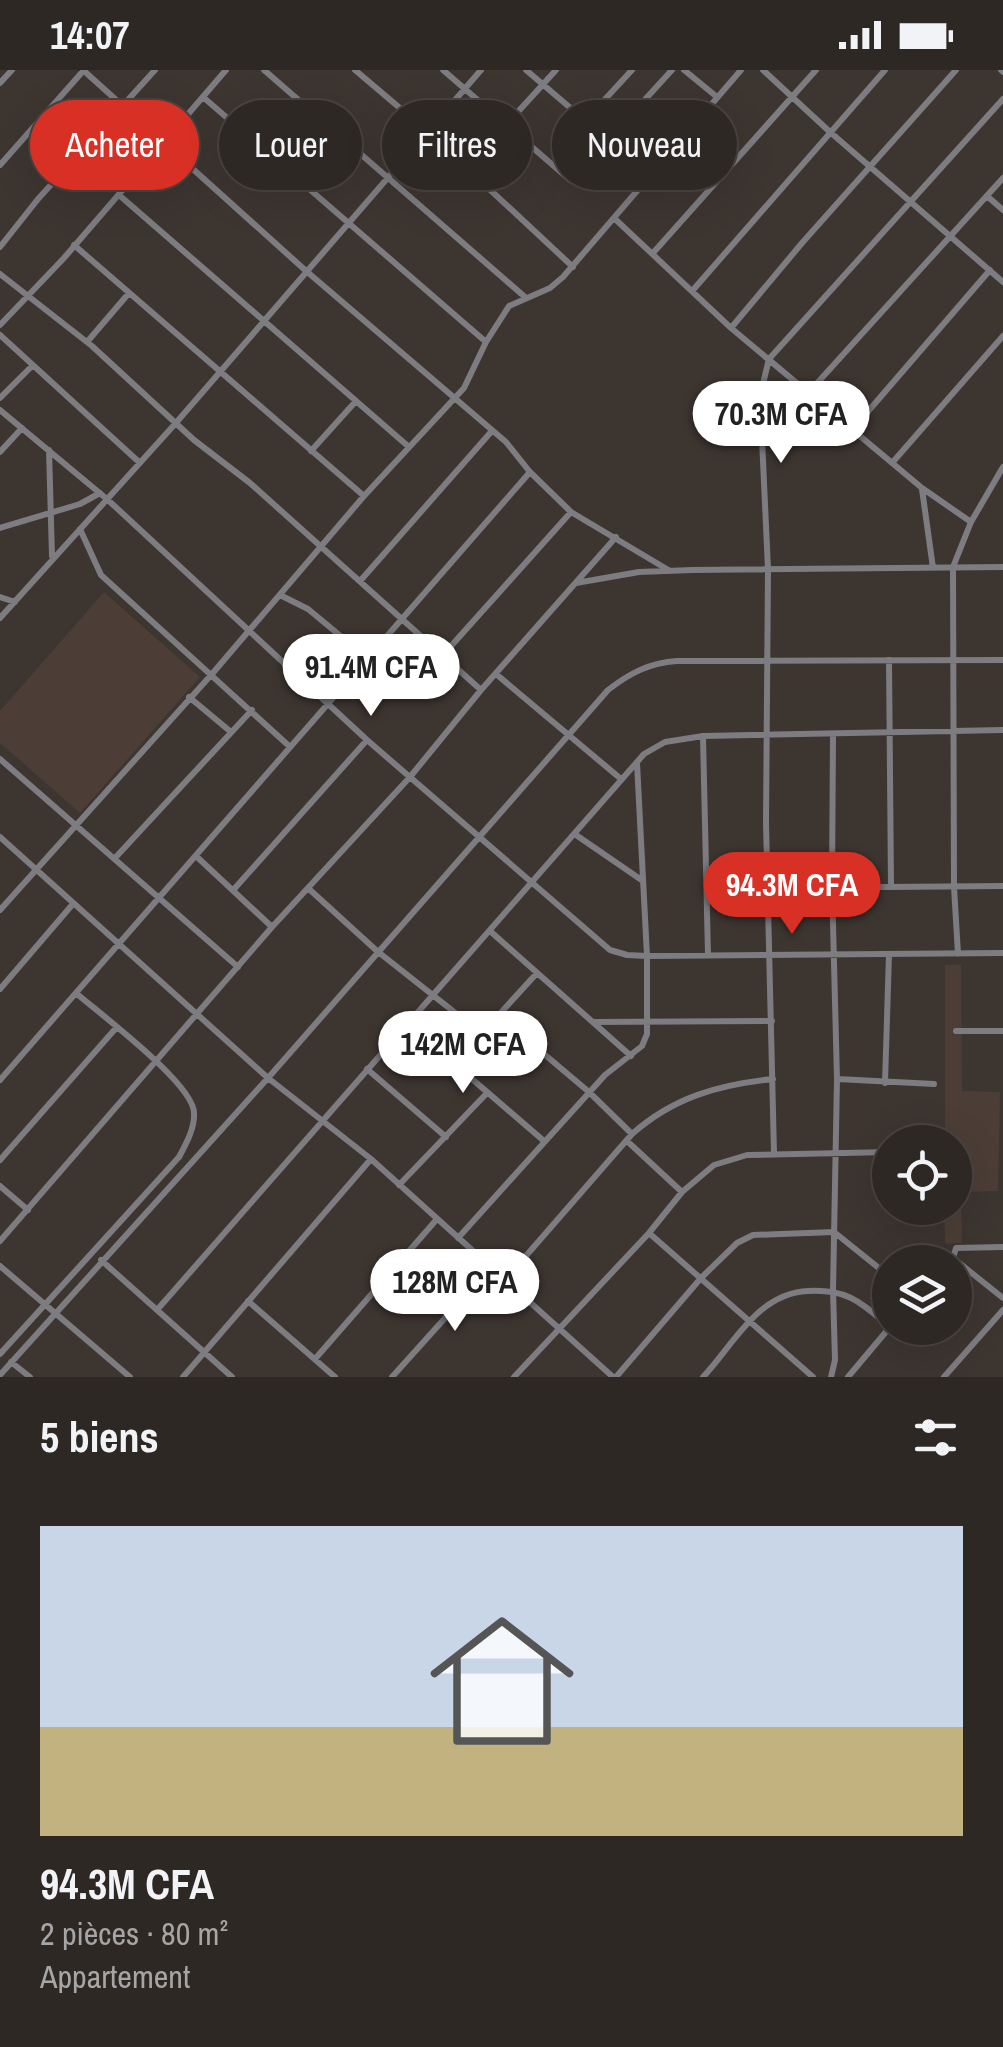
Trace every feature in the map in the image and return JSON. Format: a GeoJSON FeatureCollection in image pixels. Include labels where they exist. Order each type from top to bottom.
{"type":"FeatureCollection","features":[{"type":"Feature","properties":{"kind":"street"},"geometry":{"type":"LineString","coordinates":[[0,82],[12,70]]}},
{"type":"Feature","properties":{"kind":"street"},"geometry":{"type":"LineString","coordinates":[[0,165],[83,70],[117,100]]}},
{"type":"Feature","properties":{"kind":"street"},"geometry":{"type":"LineString","coordinates":[[126,100],[155,70]]}},
{"type":"Feature","properties":{"kind":"street"},"geometry":{"type":"LineString","coordinates":[[199,103],[226,70]]}},
{"type":"Feature","properties":{"kind":"street"},"geometry":{"type":"LineString","coordinates":[[264,70],[298,100]]}},
{"type":"Feature","properties":{"kind":"street"},"geometry":{"type":"LineString","coordinates":[[356,70],[391,100]]}},
{"type":"Feature","properties":{"kind":"street"},"geometry":{"type":"LineString","coordinates":[[443,70],[477,100]]}},
{"type":"Feature","properties":{"kind":"street"},"geometry":{"type":"LineString","coordinates":[[454,100],[480,70]]}},
{"type":"Feature","properties":{"kind":"street"},"geometry":{"type":"LineString","coordinates":[[526,70],[561,100]]}},
{"type":"Feature","properties":{"kind":"street"},"geometry":{"type":"LineString","coordinates":[[529,100],[556,70]]}},
{"type":"Feature","properties":{"kind":"street"},"geometry":{"type":"LineString","coordinates":[[605,100],[632,70]]}},
{"type":"Feature","properties":{"kind":"street"},"geometry":{"type":"LineString","coordinates":[[645,100],[672,70]]}},
{"type":"Feature","properties":{"kind":"street"},"geometry":{"type":"LineString","coordinates":[[684,70],[717,97]]}},
{"type":"Feature","properties":{"kind":"street"},"geometry":{"type":"LineString","coordinates":[[714,100],[741,70]]}},
{"type":"Feature","properties":{"kind":"street"},"geometry":{"type":"LineString","coordinates":[[764,70],[1003,282]]}},
{"type":"Feature","properties":{"kind":"street"},"geometry":{"type":"LineString","coordinates":[[653,252],[816,70]]}},
{"type":"Feature","properties":{"kind":"street"},"geometry":{"type":"LineString","coordinates":[[692,290],[886,70]]}},
{"type":"Feature","properties":{"kind":"street"},"geometry":{"type":"LineString","coordinates":[[731,328],[956,70]]}},
{"type":"Feature","properties":{"kind":"street"},"geometry":{"type":"LineString","coordinates":[[203,98],[219,112]]}},
{"type":"Feature","properties":{"kind":"street"},"geometry":{"type":"LineString","coordinates":[[774,1153],[768,569],[760,396],[769,360],[1003,99]]}},
{"type":"Feature","properties":{"kind":"street"},"geometry":{"type":"LineString","coordinates":[[532,147],[552,165]]}},
{"type":"Feature","properties":{"kind":"street"},"geometry":{"type":"LineString","coordinates":[[362,156],[382,174]]}},
{"type":"Feature","properties":{"kind":"street"},"geometry":{"type":"LineString","coordinates":[[199,172],[515,452],[572,512],[670,571]]}},
{"type":"Feature","properties":{"kind":"street"},"geometry":{"type":"LineString","coordinates":[[762,444],[1003,178]]}},
{"type":"Feature","properties":{"kind":"street"},"geometry":{"type":"LineString","coordinates":[[0,618],[175,424],[382,182]]}},
{"type":"Feature","properties":{"kind":"street"},"geometry":{"type":"LineString","coordinates":[[0,246],[48,190]]}},
{"type":"Feature","properties":{"kind":"street"},"geometry":{"type":"LineString","coordinates":[[0,325],[123,190]]}},
{"type":"Feature","properties":{"kind":"street"},"geometry":{"type":"LineString","coordinates":[[312,190],[486,342]]}},
{"type":"Feature","properties":{"kind":"street"},"geometry":{"type":"LineString","coordinates":[[401,190],[524,297]]}},
{"type":"Feature","properties":{"kind":"street"},"geometry":{"type":"LineString","coordinates":[[490,190],[572,267]]}},
{"type":"Feature","properties":{"kind":"street"},"geometry":{"type":"LineString","coordinates":[[0,910],[454,399],[469,381],[486,342],[509,306],[550,288],[638,190]]}},
{"type":"Feature","properties":{"kind":"street"},"geometry":{"type":"LineString","coordinates":[[119,195],[409,448]]}},
{"type":"Feature","properties":{"kind":"street"},"geometry":{"type":"LineString","coordinates":[[987,196],[1003,210]]}},
{"type":"Feature","properties":{"kind":"street"},"geometry":{"type":"LineString","coordinates":[[614,218],[731,328],[922,488],[971,522]]}},
{"type":"Feature","properties":{"kind":"street"},"geometry":{"type":"LineString","coordinates":[[74,245],[364,496]]}},
{"type":"Feature","properties":{"kind":"street"},"geometry":{"type":"LineString","coordinates":[[852,430],[990,270]]}},
{"type":"Feature","properties":{"kind":"street"},"geometry":{"type":"LineString","coordinates":[[0,274],[87,342],[175,424],[250,483],[481,690]]}},
{"type":"Feature","properties":{"kind":"street"},"geometry":{"type":"LineString","coordinates":[[87,342],[129,293]]}},
{"type":"Feature","properties":{"kind":"street"},"geometry":{"type":"LineString","coordinates":[[0,336],[140,463]]}},
{"type":"Feature","properties":{"kind":"street"},"geometry":{"type":"LineString","coordinates":[[892,463],[1003,336]]}},
{"type":"Feature","properties":{"kind":"street"},"geometry":{"type":"LineString","coordinates":[[0,398],[32,365]]}},
{"type":"Feature","properties":{"kind":"street"},"geometry":{"type":"LineString","coordinates":[[310,451],[356,401]]}},
{"type":"Feature","properties":{"kind":"street"},"geometry":{"type":"LineString","coordinates":[[0,410],[108,500],[367,740],[610,950],[627,956],[1003,953]]}},
{"type":"Feature","properties":{"kind":"street"},"geometry":{"type":"LineString","coordinates":[[0,452],[22,428]]}},
{"type":"Feature","properties":{"kind":"street"},"geometry":{"type":"LineString","coordinates":[[361,580],[492,432]]}},
{"type":"Feature","properties":{"kind":"street"},"geometry":{"type":"LineString","coordinates":[[49,450],[52,558]]}},
{"type":"Feature","properties":{"kind":"street"},"geometry":{"type":"LineString","coordinates":[[958,954],[954,887],[953,568],[971,522],[1003,467]]}},
{"type":"Feature","properties":{"kind":"street"},"geometry":{"type":"LineString","coordinates":[[0,1080],[530,472]]}},
{"type":"Feature","properties":{"kind":"street"},"geometry":{"type":"LineString","coordinates":[[922,488],[933,568]]}},
{"type":"Feature","properties":{"kind":"street"},"geometry":{"type":"LineString","coordinates":[[0,528],[80,504],[100,493]]}},
{"type":"Feature","properties":{"kind":"street"},"geometry":{"type":"LineString","coordinates":[[442,655],[572,512]]}},
{"type":"Feature","properties":{"kind":"street"},"geometry":{"type":"LineString","coordinates":[[80,529],[101,575],[289,746]]}},
{"type":"Feature","properties":{"kind":"street"},"geometry":{"type":"LineString","coordinates":[[0,1241],[272,927],[410,777],[616,537]]}},
{"type":"Feature","properties":{"kind":"street"},"geometry":{"type":"LineString","coordinates":[[576,583],[670,571],[1003,567]]}},
{"type":"Feature","properties":{"kind":"street"},"geometry":{"type":"LineString","coordinates":[[280,595],[308,609],[367,658]]}},
{"type":"Feature","properties":{"kind":"street"},"geometry":{"type":"LineString","coordinates":[[0,597],[15,602]]}},
{"type":"Feature","properties":{"kind":"street"},"geometry":{"type":"LineString","coordinates":[[889,660],[891,886]]}},
{"type":"Feature","properties":{"kind":"street"},"geometry":{"type":"LineString","coordinates":[[0,1374],[268,1078],[608,690],[648,665],[677,661],[1003,660]]}},
{"type":"Feature","properties":{"kind":"street"},"geometry":{"type":"LineString","coordinates":[[496,674],[621,779]]}},
{"type":"Feature","properties":{"kind":"street"},"geometry":{"type":"LineString","coordinates":[[188,697],[231,732]]}},
{"type":"Feature","properties":{"kind":"street"},"geometry":{"type":"LineString","coordinates":[[115,858],[252,710]]}},
{"type":"Feature","properties":{"kind":"street"},"geometry":{"type":"LineString","coordinates":[[157,1310],[621,779],[665,742],[703,736],[1003,730]]}},
{"type":"Feature","properties":{"kind":"street"},"geometry":{"type":"LineString","coordinates":[[703,736],[708,955]]}},
{"type":"Feature","properties":{"kind":"street"},"geometry":{"type":"LineString","coordinates":[[831,1377],[835,1360],[836,1152],[833,736]]}},
{"type":"Feature","properties":{"kind":"street"},"geometry":{"type":"LineString","coordinates":[[234,888],[367,740]]}},
{"type":"Feature","properties":{"kind":"street"},"geometry":{"type":"LineString","coordinates":[[0,759],[238,967]]}},
{"type":"Feature","properties":{"kind":"street"},"geometry":{"type":"LineString","coordinates":[[458,1238],[605,1075],[642,1046],[648,1021],[647,956],[637,762]]}},
{"type":"Feature","properties":{"kind":"street"},"geometry":{"type":"LineString","coordinates":[[576,835],[643,881]]}},
{"type":"Feature","properties":{"kind":"street"},"geometry":{"type":"LineString","coordinates":[[0,838],[268,1078],[371,1159],[614,1377],[737,1242],[753,1235],[834,1232],[872,1263]]}},
{"type":"Feature","properties":{"kind":"street"},"geometry":{"type":"LineString","coordinates":[[196,856],[272,927]]}},
{"type":"Feature","properties":{"kind":"street"},"geometry":{"type":"LineString","coordinates":[[769,888],[1003,886]]}},
{"type":"Feature","properties":{"kind":"street"},"geometry":{"type":"LineString","coordinates":[[309,889],[377,952],[482,1034]]}},
{"type":"Feature","properties":{"kind":"street"},"geometry":{"type":"LineString","coordinates":[[0,989],[72,905]]}},
{"type":"Feature","properties":{"kind":"street"},"geometry":{"type":"LineString","coordinates":[[490,931],[631,1056]]}},
{"type":"Feature","properties":{"kind":"street"},"geometry":{"type":"LineString","coordinates":[[885,1083],[889,954]]}},
{"type":"Feature","properties":{"kind":"street"},"geometry":{"type":"LineString","coordinates":[[455,1063],[537,973]]}},
{"type":"Feature","properties":{"kind":"street"},"geometry":{"type":"LineString","coordinates":[[0,1354],[180,1156],[194,1119],[193,1104],[179,1082],[76,993]]}},
{"type":"Feature","properties":{"kind":"street"},"geometry":{"type":"LineString","coordinates":[[499,1016],[589,1092],[682,1192]]}},
{"type":"Feature","properties":{"kind":"street"},"geometry":{"type":"LineString","coordinates":[[593,1022],[772,1022]]}},
{"type":"Feature","properties":{"kind":"street"},"geometry":{"type":"LineString","coordinates":[[407,1023],[544,1140]]}},
{"type":"Feature","properties":{"kind":"street"},"geometry":{"type":"LineString","coordinates":[[0,1160],[116,1028]]}},
{"type":"Feature","properties":{"kind":"street"},"geometry":{"type":"LineString","coordinates":[[956,1031],[1003,1031]]}},
{"type":"Feature","properties":{"kind":"street"},"geometry":{"type":"LineString","coordinates":[[367,1069],[446,1136]]}},
{"type":"Feature","properties":{"kind":"street"},"geometry":{"type":"LineString","coordinates":[[506,1280],[629,1138],[681,1099],[736,1083],[773,1079]]}},
{"type":"Feature","properties":{"kind":"street"},"geometry":{"type":"LineString","coordinates":[[836,1079],[934,1084]]}},
{"type":"Feature","properties":{"kind":"street"},"geometry":{"type":"LineString","coordinates":[[399,1185],[487,1093]]}},
{"type":"Feature","properties":{"kind":"street"},"geometry":{"type":"LineString","coordinates":[[514,1377],[682,1192],[714,1165],[747,1155],[872,1152]]}},
{"type":"Feature","properties":{"kind":"street"},"geometry":{"type":"LineString","coordinates":[[184,1377],[371,1159]]}},
{"type":"Feature","properties":{"kind":"street"},"geometry":{"type":"LineString","coordinates":[[0,1186],[28,1210]]}},
{"type":"Feature","properties":{"kind":"street"},"geometry":{"type":"LineString","coordinates":[[315,1359],[437,1219]]}},
{"type":"Feature","properties":{"kind":"street"},"geometry":{"type":"LineString","coordinates":[[649,1232],[813,1377]]}},
{"type":"Feature","properties":{"kind":"street"},"geometry":{"type":"LineString","coordinates":[[972,1248],[1003,1248]]}},
{"type":"Feature","properties":{"kind":"street"},"geometry":{"type":"LineString","coordinates":[[101,1260],[232,1377]]}},
{"type":"Feature","properties":{"kind":"street"},"geometry":{"type":"LineString","coordinates":[[0,1266],[130,1377]]}},
{"type":"Feature","properties":{"kind":"street"},"geometry":{"type":"LineString","coordinates":[[392,1377],[491,1267]]}},
{"type":"Feature","properties":{"kind":"street"},"geometry":{"type":"LineString","coordinates":[[972,1275],[1003,1298]]}},
{"type":"Feature","properties":{"kind":"street"},"geometry":{"type":"LineString","coordinates":[[703,1377],[750,1321],[781,1295],[833,1290],[872,1312]]}},
{"type":"Feature","properties":{"kind":"street"},"geometry":{"type":"LineString","coordinates":[[248,1301],[335,1377]]}},
{"type":"Feature","properties":{"kind":"street"},"geometry":{"type":"LineString","coordinates":[[944,1377],[1003,1310]]}},
{"type":"Feature","properties":{"kind":"street"},"geometry":{"type":"LineString","coordinates":[[848,1377],[875,1345]]}},
{"type":"Feature","properties":{"kind":"street"},"geometry":{"type":"LineString","coordinates":[[11,1362],[30,1377]]}},
{"type":"Feature","properties":{"kind":"street"},"geometry":{"type":"LineString","coordinates":[[710,1370],[719,1377]]}},
{"type":"Feature","properties":{"kind":"shaded area"},"geometry":{"type":"Polygon","coordinates":[[[104,592],[200,677],[80,813],[0,743],[0,711],[104,592]]]}},
{"type":"Feature","properties":{"kind":"shaded area"},"geometry":{"type":"Polygon","coordinates":[[[945,965],[961,965],[962,1091],[1000,1092],[998,1191],[972,1192],[972,1125],[945,1125],[945,965]]]}},
{"type":"Feature","properties":{"kind":"shaded area"},"geometry":{"type":"Polygon","coordinates":[[[944,1225],[962,1225],[962,1243],[945,1244],[944,1225]]]}}]}
